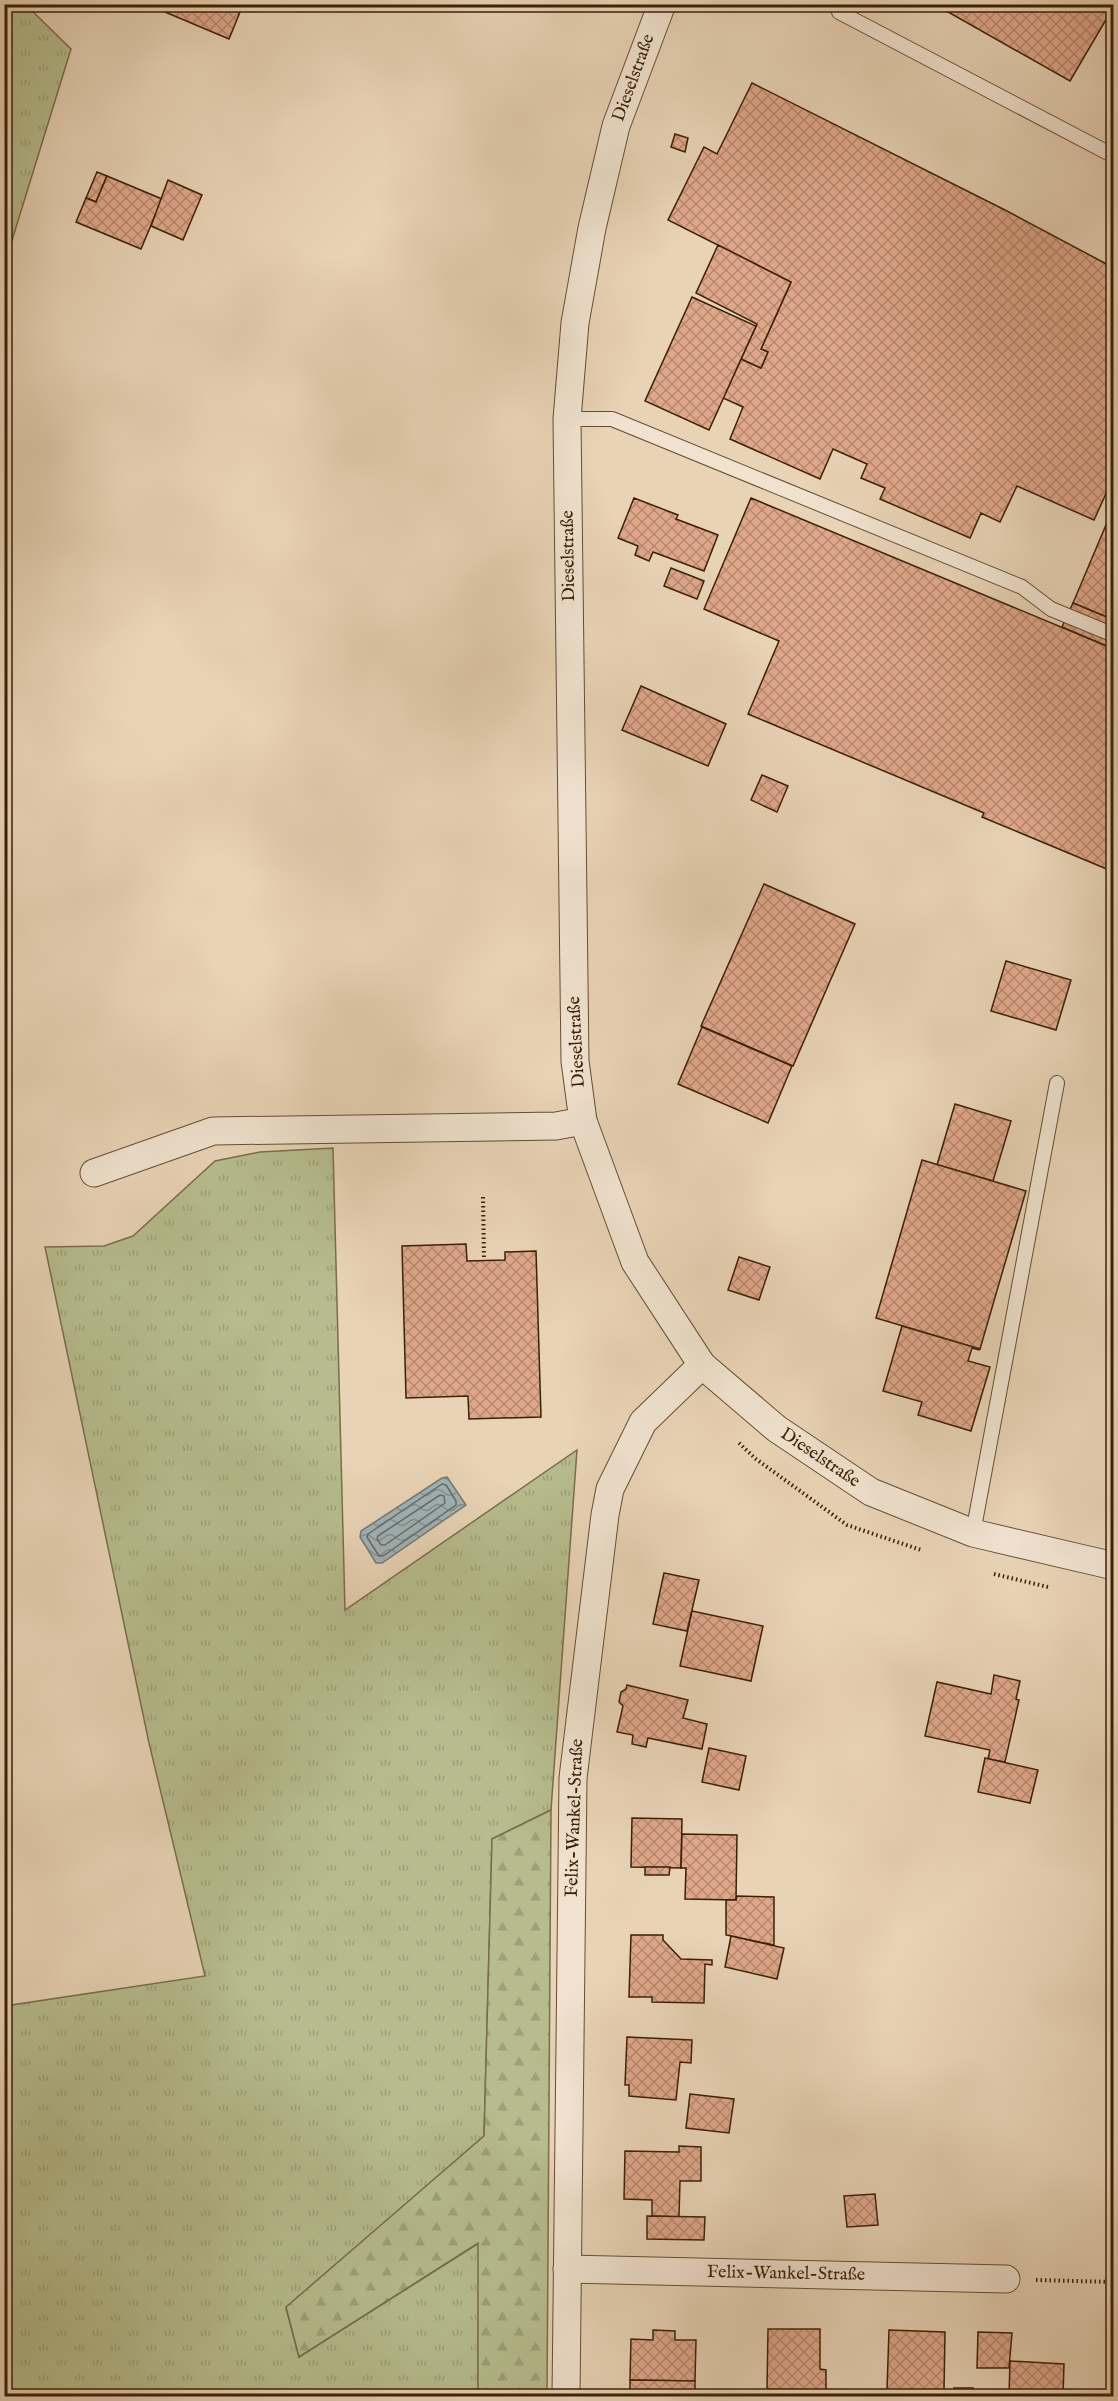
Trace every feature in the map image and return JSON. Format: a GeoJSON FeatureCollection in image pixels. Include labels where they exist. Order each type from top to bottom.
{"type":"FeatureCollection","features":[{"type":"Feature","properties":{"kind":"street","name":"Dieselstraße"},"geometry":{"type":"LineString","coordinates":[[662,4],[616,126],[592,228],[575,323],[567,419],[575,1061],[583,1121],[635,1262],[702,1365],[777,1429],[871,1492],[973,1533],[1113,1566]]}},
{"type":"Feature","properties":{"kind":"street"},"geometry":{"type":"LineString","coordinates":[[94,1173],[213,1131],[534,1127],[583,1121]]}},
{"type":"Feature","properties":{"kind":"street","name":"Felix-Wankel-Straße"},"geometry":{"type":"LineString","coordinates":[[566,2397],[573,1778],[605,1515],[610,1490],[643,1422],[702,1365]]}},
{"type":"Feature","properties":{"kind":"street","name":"Felix-Wankel-Straße"},"geometry":{"type":"LineString","coordinates":[[567,2269],[1006,2279]]}},
{"type":"Feature","properties":{"kind":"lane"},"geometry":{"type":"LineString","coordinates":[[843,4],[839,12],[1113,156]]}},
{"type":"Feature","properties":{"kind":"lane"},"geometry":{"type":"LineString","coordinates":[[567,419],[612,419],[1022,587],[1051,609],[1113,635]]}},
{"type":"Feature","properties":{"kind":"lane"},"geometry":{"type":"LineString","coordinates":[[973,1533],[1057,1083]]}},
{"type":"Feature","properties":{"kind":"path"},"geometry":{"type":"LineString","coordinates":[[483,1197],[484,1260]]}},
{"type":"Feature","properties":{"kind":"path"},"geometry":{"type":"LineString","coordinates":[[1006,2279],[1113,2282]]}},
{"type":"Feature","properties":{"kind":"green space"},"geometry":{"type":"Polygon","coordinates":[[[5,4],[26,5],[71,49],[5,263],[5,4]]]}},
{"type":"Feature","properties":{"kind":"green space"},"geometry":{"type":"Polygon","coordinates":[[[333,1148],[345,1610],[577,1450],[551,1810],[492,1839],[484,2136],[286,2308],[299,2357],[479,2243],[478,2396],[5,2396],[5,2006],[205,1976],[149,1743],[45,1247],[104,1246],[133,1236],[215,1161],[260,1152],[333,1148]]]}},
{"type":"Feature","properties":{"kind":"green space"},"geometry":{"type":"Polygon","coordinates":[[[551,1810],[547,2396],[478,2396],[478,2243],[299,2357],[286,2307],[484,2136],[492,1839],[551,1810]]]}},
{"type":"Feature","properties":{"kind":"water"},"geometry":{"type":"Polygon","coordinates":[[[447,1477],[466,1505],[382,1563],[376,1563],[360,1537],[361,1531],[442,1478],[447,1477]]]}},
{"type":"Feature","properties":{"kind":"building"},"geometry":{"type":"Polygon","coordinates":[[[146,4],[237,4],[242,7],[229,39],[146,4]]]}},
{"type":"Feature","properties":{"kind":"building"},"geometry":{"type":"Polygon","coordinates":[[[934,4],[1114,4],[1114,6],[1070,81],[934,4]]]}},
{"type":"Feature","properties":{"kind":"building"},"geometry":{"type":"Polygon","coordinates":[[[752,83],[1005,210],[1114,268],[1114,476],[1094,520],[1017,486],[1000,522],[981,513],[970,538],[880,499],[885,488],[861,478],[867,464],[833,449],[820,479],[730,439],[743,407],[723,398],[741,359],[761,368],[768,352],[761,349],[791,282],[668,220],[704,147],[717,154],[752,83]]]}},
{"type":"Feature","properties":{"kind":"building"},"geometry":{"type":"Polygon","coordinates":[[[675,134],[688,138],[685,152],[671,147],[675,134]]]}},
{"type":"Feature","properties":{"kind":"building"},"geometry":{"type":"Polygon","coordinates":[[[97,172],[107,176],[96,202],[86,198],[97,172]]]}},
{"type":"Feature","properties":{"kind":"building"},"geometry":{"type":"Polygon","coordinates":[[[107,176],[162,199],[141,249],[76,222],[86,198],[96,202],[107,176]]]}},
{"type":"Feature","properties":{"kind":"building"},"geometry":{"type":"Polygon","coordinates":[[[168,180],[202,195],[183,240],[151,226],[168,180]]]}},
{"type":"Feature","properties":{"kind":"building"},"geometry":{"type":"Polygon","coordinates":[[[718,245],[791,282],[761,349],[768,352],[761,368],[741,359],[757,324],[696,293],[718,245]]]}},
{"type":"Feature","properties":{"kind":"building"},"geometry":{"type":"Polygon","coordinates":[[[692,297],[756,326],[709,430],[645,401],[692,297]]]}},
{"type":"Feature","properties":{"kind":"building"},"geometry":{"type":"Polygon","coordinates":[[[634,498],[678,515],[676,519],[718,535],[704,571],[653,552],[649,561],[635,555],[638,546],[618,538],[634,498]]]}},
{"type":"Feature","properties":{"kind":"building"},"geometry":{"type":"Polygon","coordinates":[[[751,498],[1114,649],[1114,872],[982,817],[984,813],[748,714],[779,641],[704,609],[751,498]]]}},
{"type":"Feature","properties":{"kind":"building"},"geometry":{"type":"Polygon","coordinates":[[[1114,506],[1114,620],[1073,603],[1114,506]]]}},
{"type":"Feature","properties":{"kind":"building"},"geometry":{"type":"Polygon","coordinates":[[[671,568],[704,581],[697,599],[664,586],[671,568]]]}},
{"type":"Feature","properties":{"kind":"building"},"geometry":{"type":"Polygon","coordinates":[[[1073,603],[1114,620],[1114,649],[1062,627],[1073,603]]]}},
{"type":"Feature","properties":{"kind":"building"},"geometry":{"type":"Polygon","coordinates":[[[641,686],[726,724],[708,766],[622,730],[641,686]]]}},
{"type":"Feature","properties":{"kind":"building"},"geometry":{"type":"Polygon","coordinates":[[[762,775],[788,786],[777,812],[751,800],[762,775]]]}},
{"type":"Feature","properties":{"kind":"building"},"geometry":{"type":"Polygon","coordinates":[[[764,884],[855,924],[793,1066],[701,1026],[764,884]]]}},
{"type":"Feature","properties":{"kind":"building"},"geometry":{"type":"Polygon","coordinates":[[[1006,961],[1071,980],[1056,1030],[991,1011],[1006,961]]]}},
{"type":"Feature","properties":{"kind":"building"},"geometry":{"type":"Polygon","coordinates":[[[702,1027],[792,1066],[768,1123],[678,1084],[702,1027]]]}},
{"type":"Feature","properties":{"kind":"building"},"geometry":{"type":"Polygon","coordinates":[[[955,1104],[1011,1121],[993,1181],[937,1165],[955,1104]]]}},
{"type":"Feature","properties":{"kind":"building"},"geometry":{"type":"Polygon","coordinates":[[[922,1160],[1026,1191],[980,1349],[876,1318],[922,1160]]]}},
{"type":"Feature","properties":{"kind":"building"},"geometry":{"type":"Polygon","coordinates":[[[466,1244],[467,1261],[505,1260],[505,1252],[536,1251],[541,1417],[469,1419],[468,1396],[406,1398],[402,1246],[466,1244]]]}},
{"type":"Feature","properties":{"kind":"building"},"geometry":{"type":"Polygon","coordinates":[[[739,1257],[770,1267],[759,1300],[728,1290],[739,1257]]]}},
{"type":"Feature","properties":{"kind":"building"},"geometry":{"type":"Polygon","coordinates":[[[902,1326],[980,1349],[972,1348],[968,1361],[990,1367],[971,1431],[918,1415],[922,1402],[883,1391],[902,1326]]]}},
{"type":"Feature","properties":{"kind":"building"},"geometry":{"type":"Polygon","coordinates":[[[664,1573],[699,1580],[687,1631],[653,1624],[664,1573]]]}},
{"type":"Feature","properties":{"kind":"building"},"geometry":{"type":"Polygon","coordinates":[[[692,1611],[763,1626],[751,1681],[680,1666],[692,1611]]]}},
{"type":"Feature","properties":{"kind":"building"},"geometry":{"type":"Polygon","coordinates":[[[994,1675],[1020,1681],[1016,1699],[1019,1700],[1005,1762],[988,1759],[990,1750],[925,1736],[937,1682],[991,1694],[994,1675]]]}},
{"type":"Feature","properties":{"kind":"building"},"geometry":{"type":"Polygon","coordinates":[[[627,1685],[688,1700],[683,1718],[707,1724],[702,1749],[648,1738],[646,1747],[632,1744],[633,1735],[617,1732],[623,1706],[619,1702],[621,1692],[626,1689],[627,1685]]]}},
{"type":"Feature","properties":{"kind":"building"},"geometry":{"type":"Polygon","coordinates":[[[709,1748],[746,1756],[739,1790],[702,1782],[709,1748]]]}},
{"type":"Feature","properties":{"kind":"building"},"geometry":{"type":"Polygon","coordinates":[[[985,1758],[1038,1770],[1030,1803],[978,1792],[985,1758]]]}},
{"type":"Feature","properties":{"kind":"building"},"geometry":{"type":"Polygon","coordinates":[[[632,1818],[682,1819],[681,1868],[631,1867],[632,1818]]]}},
{"type":"Feature","properties":{"kind":"building"},"geometry":{"type":"Polygon","coordinates":[[[682,1834],[737,1835],[736,1900],[685,1899],[686,1868],[681,1868],[682,1834]]]}},
{"type":"Feature","properties":{"kind":"building"},"geometry":{"type":"Polygon","coordinates":[[[645,1867],[670,1867],[669,1875],[645,1875],[645,1867]]]}},
{"type":"Feature","properties":{"kind":"building"},"geometry":{"type":"Polygon","coordinates":[[[737,1896],[774,1897],[774,1945],[726,1935],[726,1900],[736,1900],[737,1896]]]}},
{"type":"Feature","properties":{"kind":"building"},"geometry":{"type":"Polygon","coordinates":[[[631,1935],[663,1935],[663,1940],[681,1959],[712,1960],[712,1965],[705,1964],[704,2003],[652,2002],[652,1997],[629,1997],[631,1935]]]}},
{"type":"Feature","properties":{"kind":"building"},"geometry":{"type":"Polygon","coordinates":[[[731,1936],[784,1948],[777,1979],[725,1967],[731,1936]]]}},
{"type":"Feature","properties":{"kind":"building"},"geometry":{"type":"Polygon","coordinates":[[[627,2037],[692,2040],[691,2063],[680,2062],[676,2100],[629,2096],[629,2085],[625,2085],[627,2037]]]}},
{"type":"Feature","properties":{"kind":"building"},"geometry":{"type":"Polygon","coordinates":[[[690,2094],[734,2099],[729,2133],[686,2128],[690,2094]]]}},
{"type":"Feature","properties":{"kind":"building"},"geometry":{"type":"Polygon","coordinates":[[[679,2146],[701,2147],[701,2181],[680,2181],[679,2217],[652,2216],[652,2200],[624,2199],[625,2151],[679,2152],[679,2146]]]}},
{"type":"Feature","properties":{"kind":"building"},"geometry":{"type":"Polygon","coordinates":[[[875,2194],[878,2225],[847,2227],[844,2196],[875,2194]]]}},
{"type":"Feature","properties":{"kind":"building"},"geometry":{"type":"Polygon","coordinates":[[[647,2216],[705,2217],[704,2240],[647,2239],[647,2216]]]}},
{"type":"Feature","properties":{"kind":"building"},"geometry":{"type":"Polygon","coordinates":[[[768,2329],[820,2329],[820,2369],[826,2370],[826,2390],[767,2389],[768,2329]]]}},
{"type":"Feature","properties":{"kind":"building"},"geometry":{"type":"Polygon","coordinates":[[[653,2330],[675,2331],[675,2340],[696,2340],[695,2381],[630,2380],[631,2339],[653,2340],[653,2330]]]}},
{"type":"Feature","properties":{"kind":"building"},"geometry":{"type":"Polygon","coordinates":[[[889,2330],[945,2332],[944,2391],[887,2390],[889,2330]]]}},
{"type":"Feature","properties":{"kind":"building"},"geometry":{"type":"Polygon","coordinates":[[[978,2332],[1012,2333],[1009,2368],[977,2368],[978,2332]]]}},
{"type":"Feature","properties":{"kind":"building"},"geometry":{"type":"Polygon","coordinates":[[[1010,2361],[1064,2364],[1063,2396],[1009,2396],[1010,2361]]]}},
{"type":"Feature","properties":{"kind":"building"},"geometry":{"type":"Polygon","coordinates":[[[630,2380],[695,2381],[695,2396],[630,2396],[630,2380]]]}},
{"type":"Feature","properties":{"kind":"building"},"geometry":{"type":"Polygon","coordinates":[[[954,2388],[973,2388],[973,2396],[954,2396],[954,2388]]]}}]}
